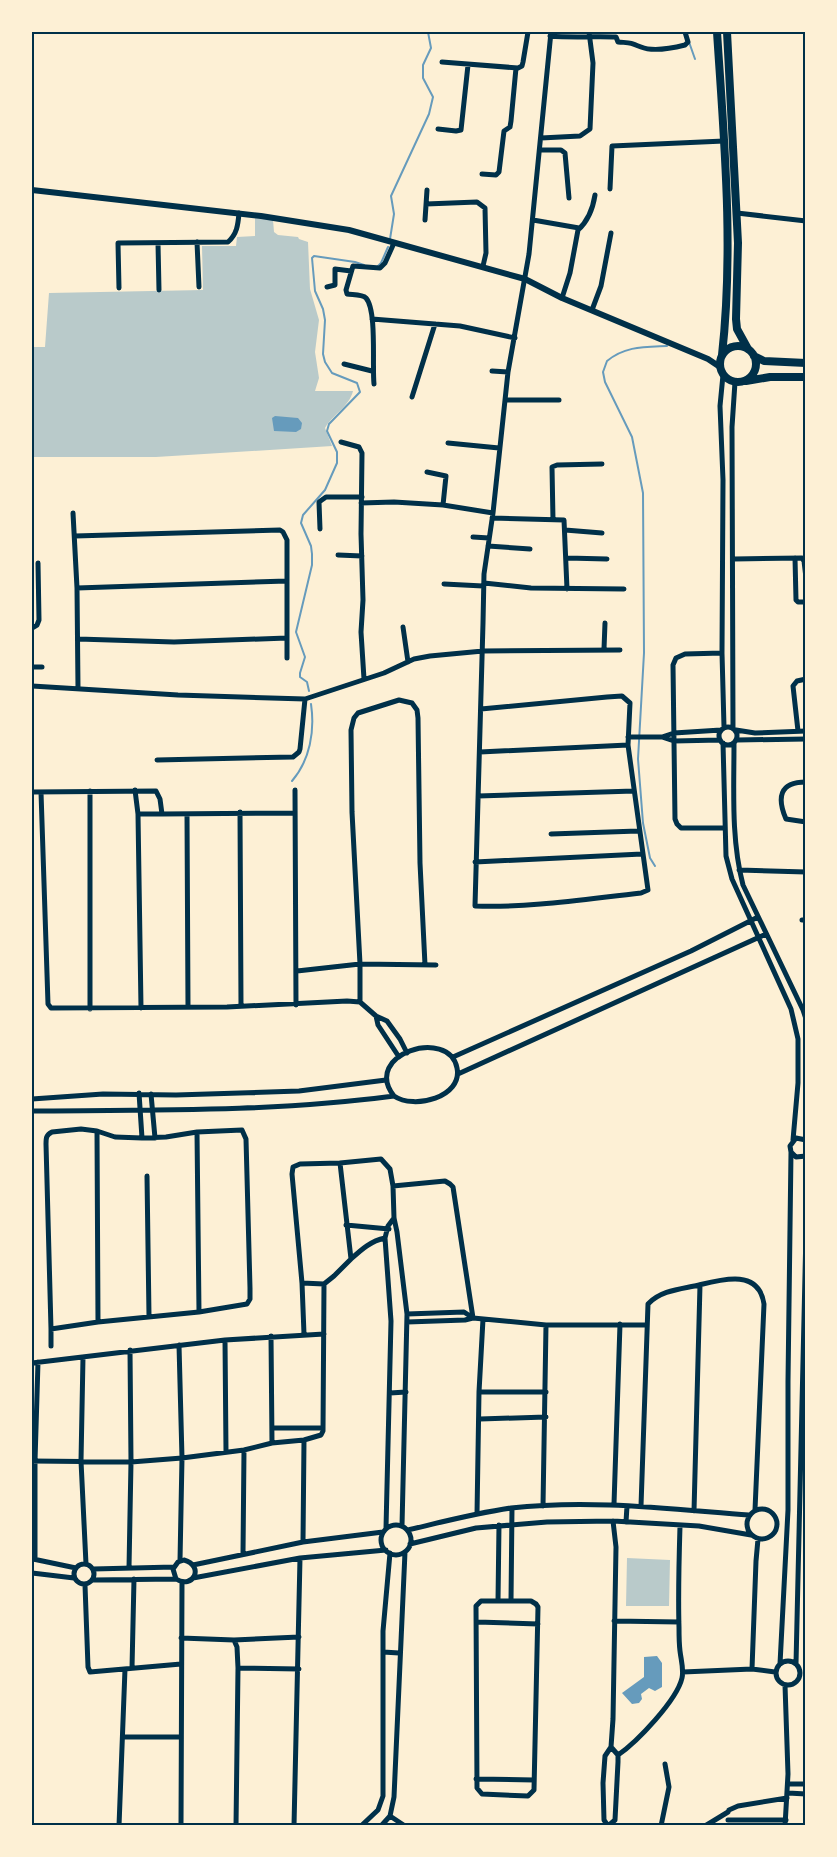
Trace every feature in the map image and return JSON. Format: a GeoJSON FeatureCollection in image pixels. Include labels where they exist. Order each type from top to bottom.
{"type":"FeatureCollection","features":[{"type":"Feature","properties":{"kind":"main road"},"geometry":{"type":"LineString","coordinates":[[717,32],[728,231],[725,328],[721,371],[728,380],[735,382],[770,377],[806,377]]}},
{"type":"Feature","properties":{"kind":"main road"},"geometry":{"type":"LineString","coordinates":[[727,32],[738,243],[736,319],[737,329],[756,362],[753,375],[745,381]]}},
{"type":"Feature","properties":{"kind":"main road"},"geometry":{"type":"LineString","coordinates":[[722,354],[734,346],[751,352],[764,361],[806,363]]}},
{"type":"Feature","properties":{"kind":"street"},"geometry":{"type":"LineString","coordinates":[[442,62],[516,68],[523,62],[528,32]]}},
{"type":"Feature","properties":{"kind":"street"},"geometry":{"type":"LineString","coordinates":[[481,709],[622,696],[630,702],[631,737],[628,746],[638,831],[648,886],[645,892],[496,907],[475,906],[475,862],[485,606],[483,584],[493,515],[508,372],[533,220],[551,34],[576,38],[589,34],[616,34],[618,42],[635,42],[641,47],[671,48],[687,44],[685,32]]}},
{"type":"Feature","properties":{"kind":"street"},"geometry":{"type":"LineString","coordinates":[[541,138],[580,136],[590,129],[593,63],[589,34]]}},
{"type":"Feature","properties":{"kind":"street"},"geometry":{"type":"LineString","coordinates":[[438,129],[456,131],[461,129],[468,65]]}},
{"type":"Feature","properties":{"kind":"street"},"geometry":{"type":"LineString","coordinates":[[482,174],[496,175],[499,172],[504,131],[510,127],[512,121],[516,68]]}},
{"type":"Feature","properties":{"kind":"street"},"geometry":{"type":"LineString","coordinates":[[610,189],[612,146],[724,141]]}},
{"type":"Feature","properties":{"kind":"street"},"geometry":{"type":"LineString","coordinates":[[540,150],[561,150],[566,153],[569,198]]}},
{"type":"Feature","properties":{"kind":"street"},"geometry":{"type":"LineString","coordinates":[[32,190],[239,213],[349,230],[525,279],[562,298],[708,359],[721,371],[723,480],[721,742],[726,856],[732,879],[791,1009],[798,1039],[798,1083],[793,1140],[790,1146],[788,1528],[780,1664],[775,1672]]}},
{"type":"Feature","properties":{"kind":"street"},"geometry":{"type":"LineString","coordinates":[[425,220],[427,190]]}},
{"type":"Feature","properties":{"kind":"street"},"geometry":{"type":"LineString","coordinates":[[562,298],[570,273],[579,228],[589,215],[595,195]]}},
{"type":"Feature","properties":{"kind":"street"},"geometry":{"type":"LineString","coordinates":[[426,204],[477,202],[483,205],[485,208],[486,253],[483,266]]}},
{"type":"Feature","properties":{"kind":"street"},"geometry":{"type":"LineString","coordinates":[[118,288],[118,243],[230,241],[238,228],[239,213]]}},
{"type":"Feature","properties":{"kind":"street"},"geometry":{"type":"LineString","coordinates":[[737,213],[806,221]]}},
{"type":"Feature","properties":{"kind":"street"},"geometry":{"type":"LineString","coordinates":[[533,220],[579,228]]}},
{"type":"Feature","properties":{"kind":"street"},"geometry":{"type":"LineString","coordinates":[[592,310],[601,286],[611,233]]}},
{"type":"Feature","properties":{"kind":"street"},"geometry":{"type":"LineString","coordinates":[[197,242],[199,287]]}},
{"type":"Feature","properties":{"kind":"street"},"geometry":{"type":"LineString","coordinates":[[158,243],[159,290]]}},
{"type":"Feature","properties":{"kind":"street"},"geometry":{"type":"LineString","coordinates":[[374,384],[372,319],[366,298],[346,292],[351,271],[355,265],[380,268],[385,263],[394,243]]}},
{"type":"Feature","properties":{"kind":"street"},"geometry":{"type":"LineString","coordinates":[[327,287],[335,285],[335,269],[351,271]]}},
{"type":"Feature","properties":{"kind":"street"},"geometry":{"type":"LineString","coordinates":[[372,319],[457,326],[515,338]]}},
{"type":"Feature","properties":{"kind":"street"},"geometry":{"type":"LineString","coordinates":[[412,398],[435,324]]}},
{"type":"Feature","properties":{"kind":"street"},"geometry":{"type":"LineString","coordinates":[[344,364],[372,371]]}},
{"type":"Feature","properties":{"kind":"street"},"geometry":{"type":"LineString","coordinates":[[492,372],[508,372]]}},
{"type":"Feature","properties":{"kind":"street"},"geometry":{"type":"LineString","coordinates":[[735,382],[733,408],[734,729],[736,742],[734,837],[743,885],[804,1010],[806,1019]]}},
{"type":"Feature","properties":{"kind":"street"},"geometry":{"type":"LineString","coordinates":[[505,400],[559,400]]}},
{"type":"Feature","properties":{"kind":"street"},"geometry":{"type":"LineString","coordinates":[[341,441],[356,445],[361,449],[364,679]]}},
{"type":"Feature","properties":{"kind":"street"},"geometry":{"type":"LineString","coordinates":[[448,443],[499,448]]}},
{"type":"Feature","properties":{"kind":"street"},"geometry":{"type":"LineString","coordinates":[[553,520],[552,467],[602,464]]}},
{"type":"Feature","properties":{"kind":"street"},"geometry":{"type":"LineString","coordinates":[[427,472],[446,476],[443,505]]}},
{"type":"Feature","properties":{"kind":"street"},"geometry":{"type":"LineString","coordinates":[[723,480],[733,480]]}},
{"type":"Feature","properties":{"kind":"street"},"geometry":{"type":"LineString","coordinates":[[320,529],[319,505],[321,499],[326,497],[443,505],[493,515],[564,520],[567,590]]}},
{"type":"Feature","properties":{"kind":"street"},"geometry":{"type":"LineString","coordinates":[[73,513],[77,588],[78,688]]}},
{"type":"Feature","properties":{"kind":"street"},"geometry":{"type":"LineString","coordinates":[[75,536],[280,530],[286,536],[287,658]]}},
{"type":"Feature","properties":{"kind":"street"},"geometry":{"type":"LineString","coordinates":[[565,530],[602,533]]}},
{"type":"Feature","properties":{"kind":"street"},"geometry":{"type":"LineString","coordinates":[[473,537],[489,538]]}},
{"type":"Feature","properties":{"kind":"street"},"geometry":{"type":"LineString","coordinates":[[488,546],[530,549]]}},
{"type":"Feature","properties":{"kind":"street"},"geometry":{"type":"LineString","coordinates":[[338,555],[362,556]]}},
{"type":"Feature","properties":{"kind":"street"},"geometry":{"type":"LineString","coordinates":[[567,558],[607,559]]}},
{"type":"Feature","properties":{"kind":"street"},"geometry":{"type":"LineString","coordinates":[[734,559],[795,558],[804,560],[806,578]]}},
{"type":"Feature","properties":{"kind":"street"},"geometry":{"type":"LineString","coordinates":[[795,558],[796,600],[806,602]]}},
{"type":"Feature","properties":{"kind":"street"},"geometry":{"type":"LineString","coordinates":[[32,628],[39,620],[38,563]]}},
{"type":"Feature","properties":{"kind":"street"},"geometry":{"type":"LineString","coordinates":[[77,588],[287,581]]}},
{"type":"Feature","properties":{"kind":"street"},"geometry":{"type":"LineString","coordinates":[[444,584],[483,584],[567,590],[624,589]]}},
{"type":"Feature","properties":{"kind":"street"},"geometry":{"type":"LineString","coordinates":[[722,609],[734,609]]}},
{"type":"Feature","properties":{"kind":"street"},"geometry":{"type":"LineString","coordinates":[[604,649],[605,624]]}},
{"type":"Feature","properties":{"kind":"street"},"geometry":{"type":"LineString","coordinates":[[403,627],[413,660]]}},
{"type":"Feature","properties":{"kind":"street"},"geometry":{"type":"LineString","coordinates":[[78,639],[174,642],[287,638]]}},
{"type":"Feature","properties":{"kind":"street"},"geometry":{"type":"LineString","coordinates":[[32,686],[178,695],[305,699],[384,673],[413,660],[483,651],[620,650]]}},
{"type":"Feature","properties":{"kind":"street"},"geometry":{"type":"LineString","coordinates":[[722,653],[685,654],[679,655],[674,661],[674,741],[676,824],[686,829],[724,828]]}},
{"type":"Feature","properties":{"kind":"street"},"geometry":{"type":"LineString","coordinates":[[32,667],[42,667]]}},
{"type":"Feature","properties":{"kind":"street"},"geometry":{"type":"LineString","coordinates":[[798,731],[794,686],[798,680],[806,679]]}},
{"type":"Feature","properties":{"kind":"street"},"geometry":{"type":"LineString","coordinates":[[157,760],[293,756],[300,749],[305,699]]}},
{"type":"Feature","properties":{"kind":"street"},"geometry":{"type":"LineString","coordinates":[[360,1002],[352,812],[352,723],[358,713],[404,700],[412,703],[417,710],[418,718],[420,863],[425,965]]}},
{"type":"Feature","properties":{"kind":"street"},"geometry":{"type":"LineString","coordinates":[[631,737],[662,737],[674,733],[722,729],[755,733],[806,731]]}},
{"type":"Feature","properties":{"kind":"street"},"geometry":{"type":"LineString","coordinates":[[662,737],[674,741],[721,742],[728,746],[736,742],[806,739]]}},
{"type":"Feature","properties":{"kind":"street"},"geometry":{"type":"LineString","coordinates":[[480,752],[628,746]]}},
{"type":"Feature","properties":{"kind":"street"},"geometry":{"type":"LineString","coordinates":[[806,782],[788,784],[783,789],[782,807],[786,819],[806,822]]}},
{"type":"Feature","properties":{"kind":"street"},"geometry":{"type":"LineString","coordinates":[[135,790],[138,814],[141,1008]]}},
{"type":"Feature","properties":{"kind":"street"},"geometry":{"type":"LineString","coordinates":[[295,790],[296,1005]]}},
{"type":"Feature","properties":{"kind":"street"},"geometry":{"type":"LineString","coordinates":[[90,791],[90,1009]]}},
{"type":"Feature","properties":{"kind":"street"},"geometry":{"type":"LineString","coordinates":[[32,792],[156,791],[160,798],[162,814]]}},
{"type":"Feature","properties":{"kind":"street"},"geometry":{"type":"LineString","coordinates":[[478,796],[634,791]]}},
{"type":"Feature","properties":{"kind":"street"},"geometry":{"type":"LineString","coordinates":[[41,792],[48,1004],[53,1009],[360,1002],[376,1016],[387,1021],[407,1053]]}},
{"type":"Feature","properties":{"kind":"street"},"geometry":{"type":"LineString","coordinates":[[240,812],[241,1006]]}},
{"type":"Feature","properties":{"kind":"street"},"geometry":{"type":"LineString","coordinates":[[138,814],[295,813]]}},
{"type":"Feature","properties":{"kind":"street"},"geometry":{"type":"LineString","coordinates":[[187,814],[188,1007]]}},
{"type":"Feature","properties":{"kind":"street"},"geometry":{"type":"LineString","coordinates":[[551,834],[638,831]]}},
{"type":"Feature","properties":{"kind":"street"},"geometry":{"type":"LineString","coordinates":[[475,862],[642,854]]}},
{"type":"Feature","properties":{"kind":"street"},"geometry":{"type":"LineString","coordinates":[[739,870],[806,872]]}},
{"type":"Feature","properties":{"kind":"street"},"geometry":{"type":"LineString","coordinates":[[453,1058],[691,951],[758,916]]}},
{"type":"Feature","properties":{"kind":"street"},"geometry":{"type":"LineString","coordinates":[[458,1074],[453,1058],[444,1051],[419,1048],[399,1057],[390,1065],[386,1080],[389,1090],[400,1100],[423,1103],[434,1099],[451,1086],[458,1074],[766,934]]}},
{"type":"Feature","properties":{"kind":"street"},"geometry":{"type":"LineString","coordinates":[[691,951],[696,965]]}},
{"type":"Feature","properties":{"kind":"street"},"geometry":{"type":"LineString","coordinates":[[297,971],[360,964],[436,965]]}},
{"type":"Feature","properties":{"kind":"street"},"geometry":{"type":"LineString","coordinates":[[376,1016],[378,1025],[399,1057]]}},
{"type":"Feature","properties":{"kind":"street"},"geometry":{"type":"LineString","coordinates":[[32,1098],[139,1093],[176,1095],[299,1091],[386,1080]]}},
{"type":"Feature","properties":{"kind":"street"},"geometry":{"type":"LineString","coordinates":[[798,1083],[806,1083]]}},
{"type":"Feature","properties":{"kind":"street"},"geometry":{"type":"LineString","coordinates":[[139,1093],[142,1138]]}},
{"type":"Feature","properties":{"kind":"street"},"geometry":{"type":"LineString","coordinates":[[151,1094],[155,1138]]}},
{"type":"Feature","properties":{"kind":"street"},"geometry":{"type":"LineString","coordinates":[[32,1111],[241,1109],[343,1103],[394,1096]]}},
{"type":"Feature","properties":{"kind":"street"},"geometry":{"type":"LineString","coordinates":[[51,1329],[199,1312],[247,1304],[250,1299],[250,1288],[245,1134],[242,1130],[239,1128],[142,1138],[115,1137],[81,1129],[52,1132],[46,1138],[51,1346]]}},
{"type":"Feature","properties":{"kind":"street"},"geometry":{"type":"LineString","coordinates":[[97,1131],[98,1322]]}},
{"type":"Feature","properties":{"kind":"street"},"geometry":{"type":"LineString","coordinates":[[197,1132],[199,1312]]}},
{"type":"Feature","properties":{"kind":"street"},"geometry":{"type":"LineString","coordinates":[[793,1140],[799,1138],[806,1140]]}},
{"type":"Feature","properties":{"kind":"street"},"geometry":{"type":"LineString","coordinates":[[791,1152],[799,1158],[806,1156]]}},
{"type":"Feature","properties":{"kind":"street"},"geometry":{"type":"LineString","coordinates":[[304,1334],[293,1167],[304,1163],[381,1160],[390,1169],[393,1186],[393,1218],[407,1314],[402,1526]]}},
{"type":"Feature","properties":{"kind":"street"},"geometry":{"type":"LineString","coordinates":[[340,1163],[351,1258]]}},
{"type":"Feature","properties":{"kind":"street"},"geometry":{"type":"LineString","coordinates":[[147,1176],[149,1316]]}},
{"type":"Feature","properties":{"kind":"street"},"geometry":{"type":"LineString","coordinates":[[393,1186],[445,1181],[453,1187],[472,1318]]}},
{"type":"Feature","properties":{"kind":"street"},"geometry":{"type":"LineString","coordinates":[[361,1826],[378,1810],[383,1796],[383,1631],[388,1552],[381,1540],[385,1530],[391,1321],[385,1238],[393,1218]]}},
{"type":"Feature","properties":{"kind":"street"},"geometry":{"type":"LineString","coordinates":[[346,1225],[387,1229],[396,1227]]}},
{"type":"Feature","properties":{"kind":"street"},"geometry":{"type":"LineString","coordinates":[[775,1672],[778,1680],[785,1685],[794,1684],[802,1676],[796,1664],[798,1528],[803,1497],[801,1442],[804,1357],[802,1342],[806,1232]]}},
{"type":"Feature","properties":{"kind":"street"},"geometry":{"type":"LineString","coordinates":[[302,1283],[324,1284],[367,1245],[385,1238]]}},
{"type":"Feature","properties":{"kind":"street"},"geometry":{"type":"LineString","coordinates":[[641,1506],[647,1306],[650,1302],[678,1289],[726,1278],[741,1279],[755,1286],[763,1296],[755,1510]]}},
{"type":"Feature","properties":{"kind":"street"},"geometry":{"type":"LineString","coordinates":[[33,1461],[131,1462],[182,1458],[321,1436],[323,1432],[324,1284]]}},
{"type":"Feature","properties":{"kind":"street"},"geometry":{"type":"LineString","coordinates":[[694,1510],[700,1285]]}},
{"type":"Feature","properties":{"kind":"street"},"geometry":{"type":"LineString","coordinates":[[389,1289],[404,1288]]}},
{"type":"Feature","properties":{"kind":"street"},"geometry":{"type":"LineString","coordinates":[[407,1314],[464,1312],[472,1318]]}},
{"type":"Feature","properties":{"kind":"street"},"geometry":{"type":"LineString","coordinates":[[407,1322],[472,1318],[546,1325],[646,1324]]}},
{"type":"Feature","properties":{"kind":"street"},"geometry":{"type":"LineString","coordinates":[[477,1514],[483,1319]]}},
{"type":"Feature","properties":{"kind":"street"},"geometry":{"type":"LineString","coordinates":[[614,1504],[620,1324]]}},
{"type":"Feature","properties":{"kind":"street"},"geometry":{"type":"LineString","coordinates":[[543,1506],[546,1325]]}},
{"type":"Feature","properties":{"kind":"street"},"geometry":{"type":"LineString","coordinates":[[76,1568],[33,1559],[35,1362],[225,1340],[324,1334]]}},
{"type":"Feature","properties":{"kind":"street"},"geometry":{"type":"LineString","coordinates":[[271,1336],[272,1443]]}},
{"type":"Feature","properties":{"kind":"street"},"geometry":{"type":"LineString","coordinates":[[225,1340],[226,1452]]}},
{"type":"Feature","properties":{"kind":"street"},"geometry":{"type":"LineString","coordinates":[[789,1341],[802,1342]]}},
{"type":"Feature","properties":{"kind":"street"},"geometry":{"type":"LineString","coordinates":[[179,1345],[182,1458],[180,1561]]}},
{"type":"Feature","properties":{"kind":"street"},"geometry":{"type":"LineString","coordinates":[[129,1568],[130,1350]]}},
{"type":"Feature","properties":{"kind":"street"},"geometry":{"type":"LineString","coordinates":[[83,1357],[81,1461],[86,1564]]}},
{"type":"Feature","properties":{"kind":"street"},"geometry":{"type":"LineString","coordinates":[[788,1357],[804,1357]]}},
{"type":"Feature","properties":{"kind":"street"},"geometry":{"type":"LineString","coordinates":[[390,1393],[406,1392]]}},
{"type":"Feature","properties":{"kind":"street"},"geometry":{"type":"LineString","coordinates":[[479,1392],[546,1392]]}},
{"type":"Feature","properties":{"kind":"street"},"geometry":{"type":"LineString","coordinates":[[480,1419],[546,1417]]}},
{"type":"Feature","properties":{"kind":"street"},"geometry":{"type":"LineString","coordinates":[[273,1428],[322,1428]]}},
{"type":"Feature","properties":{"kind":"street"},"geometry":{"type":"LineString","coordinates":[[303,1542],[304,1440]]}},
{"type":"Feature","properties":{"kind":"street"},"geometry":{"type":"LineString","coordinates":[[788,1443],[801,1442]]}},
{"type":"Feature","properties":{"kind":"street"},"geometry":{"type":"LineString","coordinates":[[243,1554],[244,1450]]}},
{"type":"Feature","properties":{"kind":"street"},"geometry":{"type":"LineString","coordinates":[[408,1530],[477,1514],[543,1506],[614,1504],[749,1515]]}},
{"type":"Feature","properties":{"kind":"street"},"geometry":{"type":"LineString","coordinates":[[626,1522],[627,1506]]}},
{"type":"Feature","properties":{"kind":"street"},"geometry":{"type":"LineString","coordinates":[[511,1601],[512,1508]]}},
{"type":"Feature","properties":{"kind":"street"},"geometry":{"type":"LineString","coordinates":[[410,1544],[476,1528],[499,1525],[614,1521],[699,1526],[751,1535],[758,1539],[770,1537],[774,1533],[777,1520],[774,1514],[762,1509],[755,1510],[749,1515],[746,1522],[751,1535]]}},
{"type":"Feature","properties":{"kind":"street"},"geometry":{"type":"LineString","coordinates":[[614,1521],[616,1547],[611,1747],[605,1756],[603,1776],[604,1820],[608,1826],[615,1820],[618,1755],[674,1696],[683,1672],[679,1622],[680,1526]]}},
{"type":"Feature","properties":{"kind":"street"},"geometry":{"type":"LineString","coordinates":[[193,1565],[303,1542],[385,1530],[395,1525],[408,1530],[410,1544],[405,1552],[394,1797],[390,1816],[381,1826]]}},
{"type":"Feature","properties":{"kind":"street"},"geometry":{"type":"LineString","coordinates":[[498,1601],[499,1525]]}},
{"type":"Feature","properties":{"kind":"street"},"geometry":{"type":"LineString","coordinates":[[777,1527],[798,1528]]}},
{"type":"Feature","properties":{"kind":"street"},"geometry":{"type":"LineString","coordinates":[[752,1669],[758,1539]]}},
{"type":"Feature","properties":{"kind":"street"},"geometry":{"type":"LineString","coordinates":[[272,1549],[274,1563]]}},
{"type":"Feature","properties":{"kind":"street"},"geometry":{"type":"LineString","coordinates":[[32,1574],[74,1578],[80,1584],[86,1585],[93,1580],[134,1578],[176,1579],[188,1582],[193,1578],[300,1558],[405,1552]]}},
{"type":"Feature","properties":{"kind":"street"},"geometry":{"type":"LineString","coordinates":[[294,1826],[300,1558]]}},
{"type":"Feature","properties":{"kind":"street"},"geometry":{"type":"LineString","coordinates":[[176,1579],[173,1572],[174,1567],[180,1561],[187,1560],[193,1565],[195,1573],[193,1578]]}},
{"type":"Feature","properties":{"kind":"street"},"geometry":{"type":"LineString","coordinates":[[74,1578],[76,1568],[86,1564],[93,1569],[174,1567]]}},
{"type":"Feature","properties":{"kind":"street"},"geometry":{"type":"LineString","coordinates":[[93,1569],[93,1580]]}},
{"type":"Feature","properties":{"kind":"street"},"geometry":{"type":"LineString","coordinates":[[132,1668],[134,1578]]}},
{"type":"Feature","properties":{"kind":"street"},"geometry":{"type":"LineString","coordinates":[[181,1826],[182,1582]]}},
{"type":"Feature","properties":{"kind":"street"},"geometry":{"type":"LineString","coordinates":[[86,1585],[90,1672],[181,1664]]}},
{"type":"Feature","properties":{"kind":"street"},"geometry":{"type":"LineString","coordinates":[[481,1601],[498,1601],[531,1601],[536,1604],[538,1610],[534,1790],[528,1796],[482,1794],[477,1788],[476,1606],[481,1601]]}},
{"type":"Feature","properties":{"kind":"street"},"geometry":{"type":"LineString","coordinates":[[614,1621],[679,1622]]}},
{"type":"Feature","properties":{"kind":"street"},"geometry":{"type":"LineString","coordinates":[[477,1622],[538,1624]]}},
{"type":"Feature","properties":{"kind":"street"},"geometry":{"type":"LineString","coordinates":[[182,1638],[234,1640],[299,1637]]}},
{"type":"Feature","properties":{"kind":"street"},"geometry":{"type":"LineString","coordinates":[[234,1640],[237,1647],[238,1668],[236,1826]]}},
{"type":"Feature","properties":{"kind":"street"},"geometry":{"type":"LineString","coordinates":[[383,1652],[399,1653]]}},
{"type":"Feature","properties":{"kind":"street"},"geometry":{"type":"LineString","coordinates":[[780,1664],[788,1661],[796,1664]]}},
{"type":"Feature","properties":{"kind":"street"},"geometry":{"type":"LineString","coordinates":[[238,1668],[299,1669]]}},
{"type":"Feature","properties":{"kind":"street"},"geometry":{"type":"LineString","coordinates":[[119,1826],[125,1669]]}},
{"type":"Feature","properties":{"kind":"street"},"geometry":{"type":"LineString","coordinates":[[683,1672],[752,1669],[775,1672]]}},
{"type":"Feature","properties":{"kind":"street"},"geometry":{"type":"LineString","coordinates":[[729,1811],[728,1823],[785,1823],[788,1784],[785,1685]]}},
{"type":"Feature","properties":{"kind":"street"},"geometry":{"type":"LineString","coordinates":[[124,1737],[181,1737]]}},
{"type":"Feature","properties":{"kind":"street"},"geometry":{"type":"LineString","coordinates":[[611,1747],[618,1755]]}},
{"type":"Feature","properties":{"kind":"street"},"geometry":{"type":"LineString","coordinates":[[661,1826],[669,1786],[665,1764]]}},
{"type":"Feature","properties":{"kind":"street"},"geometry":{"type":"LineString","coordinates":[[476,1779],[534,1780]]}},
{"type":"Feature","properties":{"kind":"street"},"geometry":{"type":"LineString","coordinates":[[788,1784],[806,1784]]}},
{"type":"Feature","properties":{"kind":"street"},"geometry":{"type":"LineString","coordinates":[[705,1826],[738,1806],[806,1794]]}},
{"type":"Feature","properties":{"kind":"street"},"geometry":{"type":"LineString","coordinates":[[383,1796],[394,1797]]}},
{"type":"Feature","properties":{"kind":"street"},"geometry":{"type":"LineString","coordinates":[[390,1816],[405,1826]]}},
{"type":"Feature","properties":{"kind":"shaded area"},"geometry":{"type":"Polygon","coordinates":[[[255,218],[273,220],[274,232],[278,235],[298,237],[308,242],[310,289],[319,320],[315,352],[319,378],[315,391],[353,391],[348,402],[325,428],[332,446],[156,457],[32,457],[32,347],[45,347],[49,293],[203,290],[202,246],[236,246],[237,237],[255,236],[255,218]]]}},
{"type":"Feature","properties":{"kind":"shaded area"},"geometry":{"type":"Polygon","coordinates":[[[627,1558],[670,1560],[669,1606],[626,1606],[627,1558]]]}},
{"type":"Feature","properties":{"kind":"water"},"geometry":{"type":"Polygon","coordinates":[[[275,416],[298,418],[302,423],[301,429],[296,432],[274,431],[272,418],[275,416]]]}},
{"type":"Feature","properties":{"kind":"water"},"geometry":{"type":"Polygon","coordinates":[[[657,1656],[662,1663],[662,1687],[655,1691],[649,1688],[641,1694],[642,1699],[639,1703],[632,1704],[622,1693],[644,1677],[644,1657],[657,1656]]]}},
{"type":"Feature","properties":{"kind":"waterway"},"geometry":{"type":"LineString","coordinates":[[390,239],[394,214],[391,196],[429,114],[433,97],[423,78],[423,65],[431,48],[428,32]]}},
{"type":"Feature","properties":{"kind":"waterway"},"geometry":{"type":"LineString","coordinates":[[689,42],[695,59]]}},
{"type":"Feature","properties":{"kind":"waterway"},"geometry":{"type":"LineString","coordinates":[[378,266],[388,247]]}},
{"type":"Feature","properties":{"kind":"waterway"},"geometry":{"type":"LineString","coordinates":[[309,691],[307,682],[300,677],[305,657],[296,632],[312,565],[311,546],[301,523],[303,515],[325,490],[337,463],[337,452],[327,431],[329,424],[360,392],[357,383],[332,373],[325,362],[323,354],[325,320],[315,291],[312,258],[314,256],[364,265]]}},
{"type":"Feature","properties":{"kind":"waterway"},"geometry":{"type":"LineString","coordinates":[[655,866],[650,858],[643,823],[638,759],[644,653],[643,493],[632,437],[605,382],[603,372],[607,361],[621,352],[635,348],[667,346]]}},
{"type":"Feature","properties":{"kind":"waterway"},"geometry":{"type":"LineString","coordinates":[[292,781],[303,764],[310,745],[311,704]]}}]}
